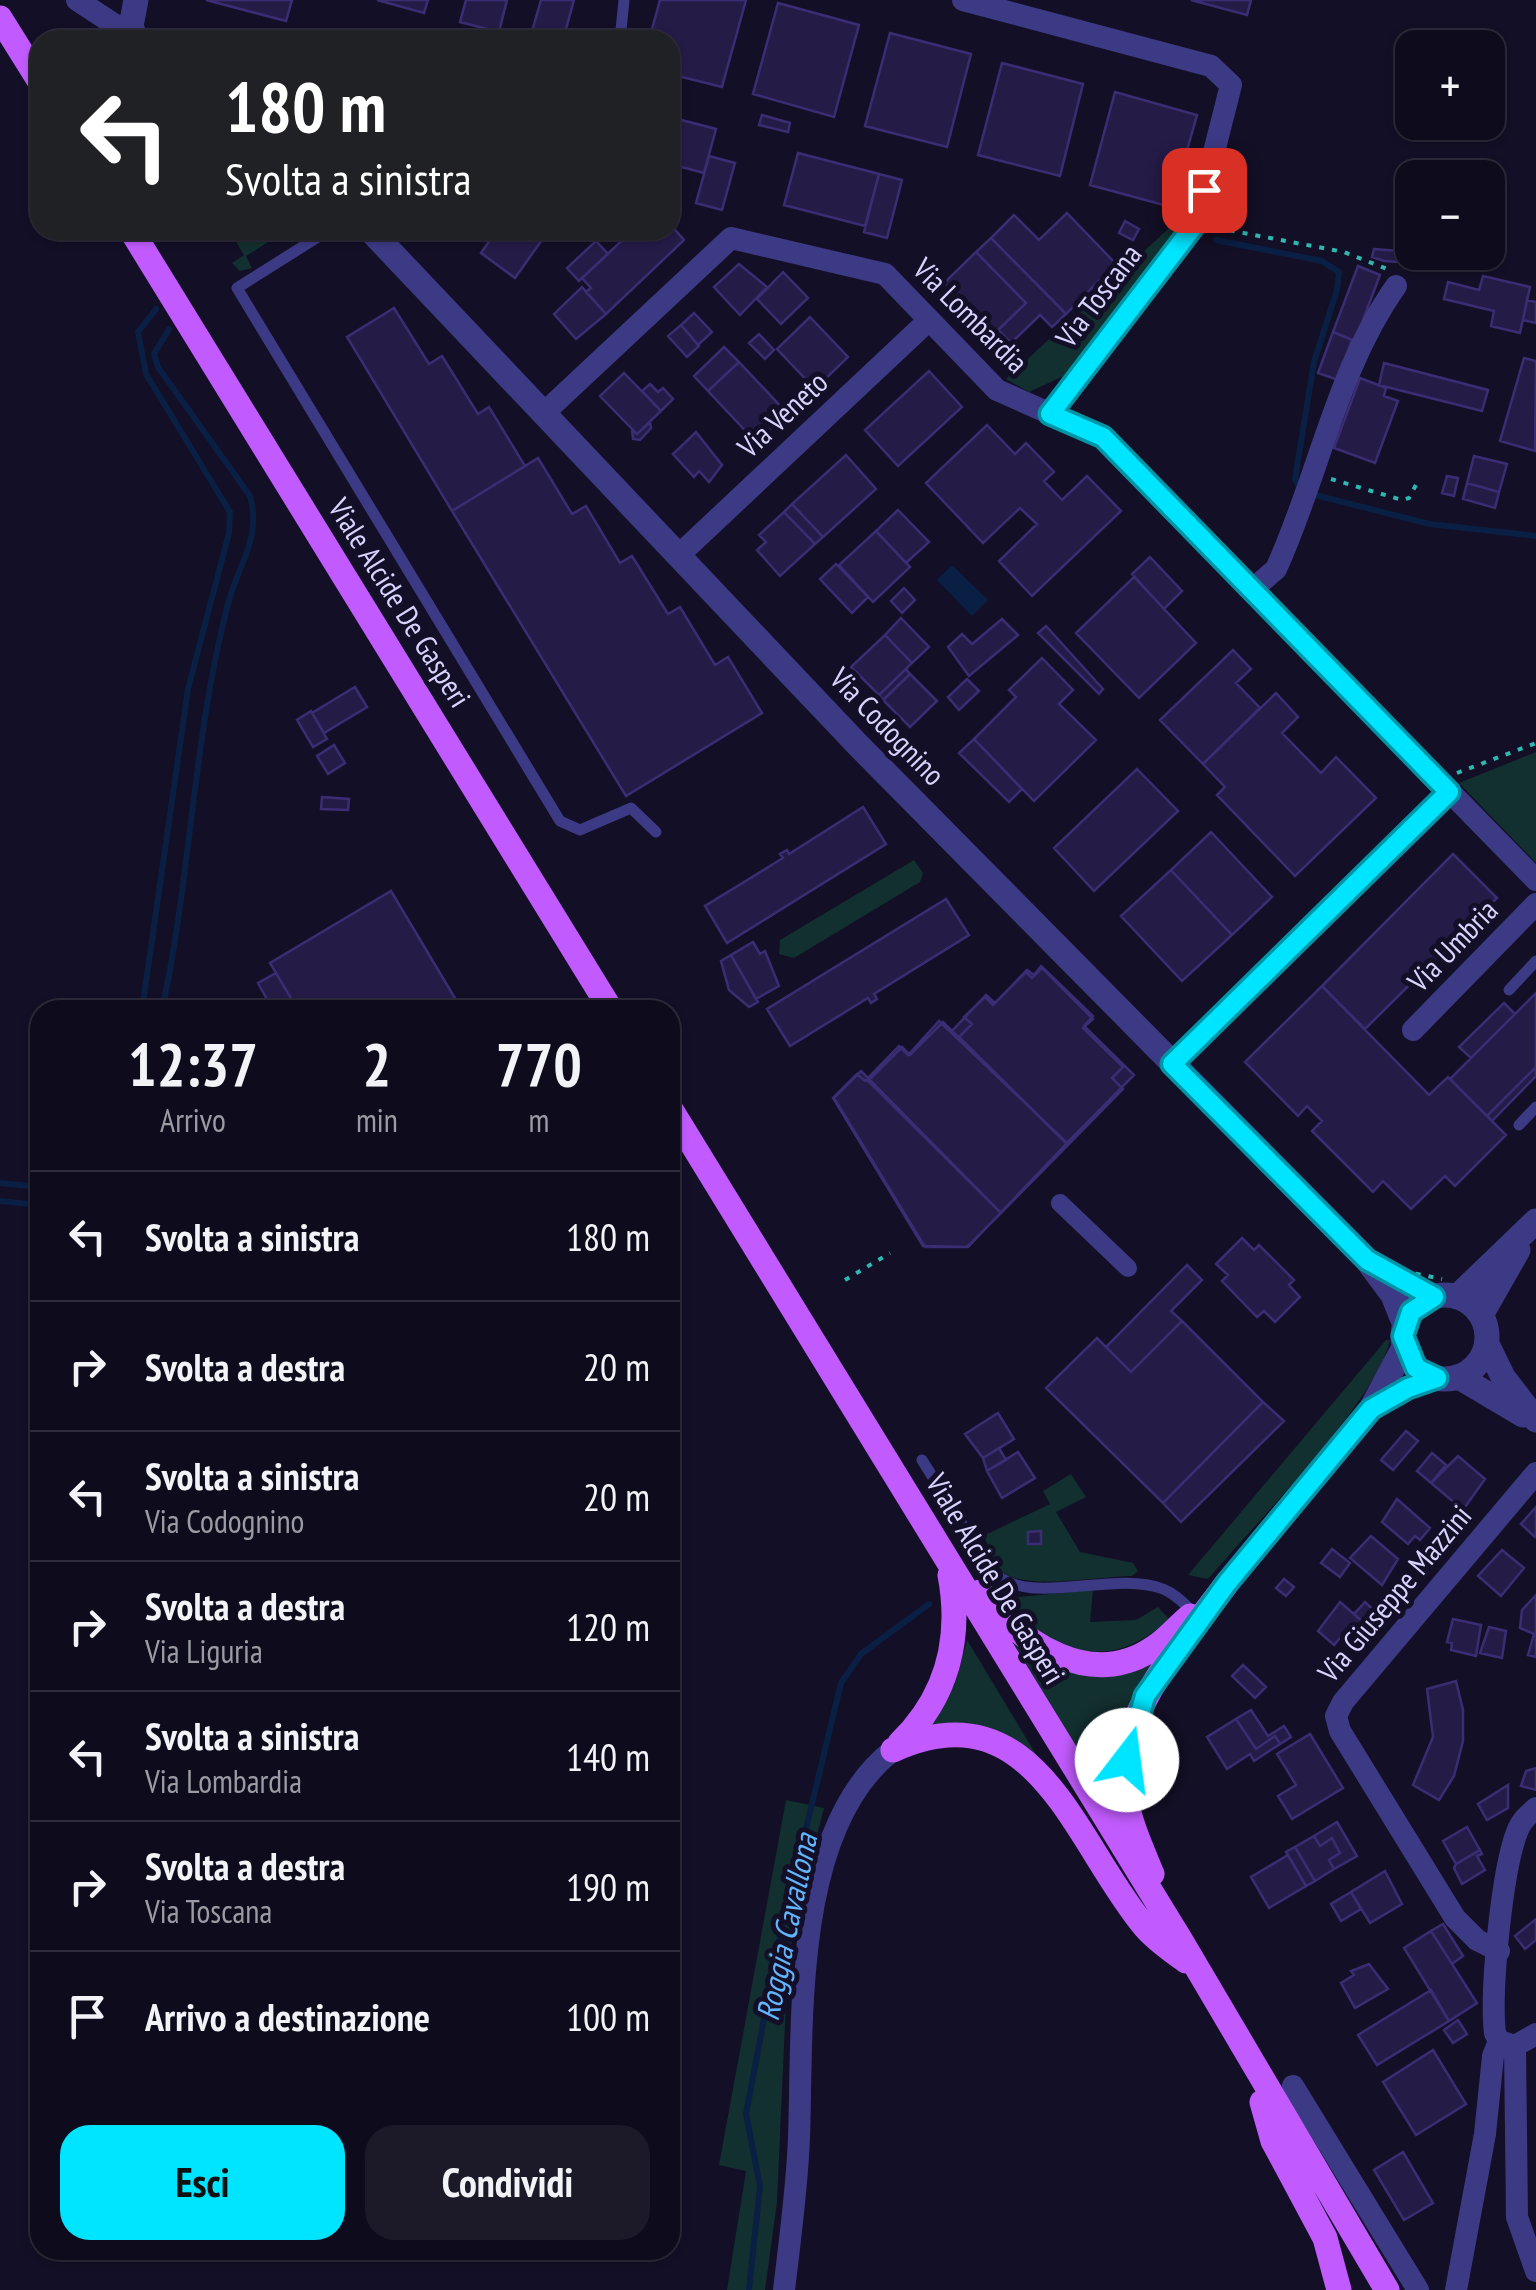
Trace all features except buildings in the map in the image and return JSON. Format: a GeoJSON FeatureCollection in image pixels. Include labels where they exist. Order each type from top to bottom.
{"type":"FeatureCollection","features":[{"type":"Feature","properties":{"kind":"main road"},"geometry":{"type":"LineString","coordinates":[[0,18],[30,66]]}},
{"type":"Feature","properties":{"kind":"main road","name":"Viale Alcide De Gasperi"},"geometry":{"type":"LineString","coordinates":[[137,240],[605,1000]]}},
{"type":"Feature","properties":{"kind":"main road","name":"Viale Alcide De Gasperi"},"geometry":{"type":"LineString","coordinates":[[680,1124],[1180,1939],[1252,2069],[1387,2290]]}},
{"type":"Feature","properties":{"kind":"main road"},"geometry":{"type":"LineString","coordinates":[[930,1530],[962,1563],[1004,1620],[1032,1643],[1072,1662],[1090,1665],[1131,1660],[1197,1616]]}},
{"type":"Feature","properties":{"kind":"main road"},"geometry":{"type":"LineString","coordinates":[[894,1750],[930,1708],[952,1656],[956,1628],[947,1560]]}},
{"type":"Feature","properties":{"kind":"main road"},"geometry":{"type":"LineString","coordinates":[[1180,1939],[1130,1821],[1124,1790],[1134,1725],[1145,1696],[1197,1616],[1227,1583]]}},
{"type":"Feature","properties":{"kind":"main road"},"geometry":{"type":"LineString","coordinates":[[894,1750],[922,1737],[948,1734],[999,1744],[1024,1760],[1065,1805],[1144,1926],[1195,1967]]}},
{"type":"Feature","properties":{"kind":"main road"},"geometry":{"type":"LineString","coordinates":[[1252,2069],[1273,2141],[1325,2238],[1339,2290]]}},
{"type":"Feature","properties":{"kind":"street"},"geometry":{"type":"LineString","coordinates":[[77,0],[122,30]]}},
{"type":"Feature","properties":{"kind":"street"},"geometry":{"type":"LineString","coordinates":[[134,30],[136,0]]}},
{"type":"Feature","properties":{"kind":"street","name":"Via Toscana"},"geometry":{"type":"LineString","coordinates":[[963,0],[1212,66],[1225,75],[1230,93],[1196,223],[1050,414]]}},
{"type":"Feature","properties":{"kind":"street","name":"Via Lombardia"},"geometry":{"type":"LineString","coordinates":[[545,412],[731,238],[884,274],[997,390],[1103,437],[1445,788]]}},
{"type":"Feature","properties":{"kind":"street","name":"Via Codognino"},"geometry":{"type":"LineString","coordinates":[[380,240],[679,555],[1367,1260],[1393,1295],[1405,1336]]}},
{"type":"Feature","properties":{"kind":"street"},"geometry":{"type":"LineString","coordinates":[[1254,588],[1276,569],[1350,368],[1381,304],[1396,286]]}},
{"type":"Feature","properties":{"kind":"street","name":"Via Veneto"},"geometry":{"type":"LineString","coordinates":[[679,555],[929,320]]}},
{"type":"Feature","properties":{"kind":"street"},"geometry":{"type":"LineString","coordinates":[[1172,1064],[1445,788],[1536,880]]}},
{"type":"Feature","properties":{"kind":"street","name":"Via Umbria"},"geometry":{"type":"LineString","coordinates":[[1413,1030],[1536,904]]}},
{"type":"Feature","properties":{"kind":"street"},"geometry":{"type":"LineString","coordinates":[[1060,1203],[1128,1268]]}},
{"type":"Feature","properties":{"kind":"street"},"geometry":{"type":"LineString","coordinates":[[1227,1583],[1371,1409],[1421,1302],[1445,1297],[1478,1278],[1534,1224]]}},
{"type":"Feature","properties":{"kind":"street"},"geometry":{"type":"LineString","coordinates":[[1534,1224],[1481,1315],[1486,1344],[1503,1377],[1536,1422]]}},
{"type":"Feature","properties":{"kind":"street","name":"Via Codognino"},"geometry":{"type":"LineString","coordinates":[[1367,1260],[1445,1297]]}},
{"type":"Feature","properties":{"kind":"street"},"geometry":{"type":"LineString","coordinates":[[1445,1297],[1481,1315]]}},
{"type":"Feature","properties":{"kind":"street"},"geometry":{"type":"LineString","coordinates":[[1405,1336],[1416,1368],[1448,1378],[1536,1422]]}},
{"type":"Feature","properties":{"kind":"street"},"geometry":{"type":"LineString","coordinates":[[1371,1409],[1408,1388],[1448,1378],[1477,1364],[1486,1344]]}},
{"type":"Feature","properties":{"kind":"street","name":"Via Giuseppe Mazzini"},"geometry":{"type":"LineString","coordinates":[[1499,1951],[1477,1940],[1455,1918],[1340,1731],[1336,1716],[1342,1702],[1536,1473]]}},
{"type":"Feature","properties":{"kind":"street"},"geometry":{"type":"LineString","coordinates":[[784,2290],[795,2198],[806,1947],[838,1818],[862,1778],[894,1750]]}},
{"type":"Feature","properties":{"kind":"street"},"geometry":{"type":"LineString","coordinates":[[1536,1808],[1524,1819],[1514,1843],[1499,1951],[1494,2027],[1507,2043],[1517,2217],[1536,2271]]}},
{"type":"Feature","properties":{"kind":"street"},"geometry":{"type":"LineString","coordinates":[[1456,2290],[1486,2134],[1493,2056],[1507,2043],[1536,2034]]}},
{"type":"Feature","properties":{"kind":"street"},"geometry":{"type":"LineString","coordinates":[[1293,2086],[1418,2290]]}},
{"type":"Feature","properties":{"kind":"lane"},"geometry":{"type":"LineString","coordinates":[[621,30],[624,0]]}},
{"type":"Feature","properties":{"kind":"lane"},"geometry":{"type":"LineString","coordinates":[[313,240],[237,288],[560,821],[580,830],[631,808],[656,832]]}},
{"type":"Feature","properties":{"kind":"lane"},"geometry":{"type":"LineString","coordinates":[[1509,990],[1536,961]]}},
{"type":"Feature","properties":{"kind":"lane"},"geometry":{"type":"LineString","coordinates":[[1519,1125],[1536,1108]]}},
{"type":"Feature","properties":{"kind":"lane"},"geometry":{"type":"LineString","coordinates":[[922,1460],[991,1570],[1004,1582],[1023,1589],[1086,1583],[1149,1586],[1174,1595],[1197,1616]]}},
{"type":"Feature","properties":{"kind":"path"},"geometry":{"type":"LineString","coordinates":[[1196,223],[1363,258],[1388,270],[1396,286]]}},
{"type":"Feature","properties":{"kind":"path"},"geometry":{"type":"LineString","coordinates":[[1308,486],[1318,480],[1337,480],[1402,500],[1409,498],[1418,482]]}},
{"type":"Feature","properties":{"kind":"path"},"geometry":{"type":"LineString","coordinates":[[1445,788],[1472,766],[1536,743]]}},
{"type":"Feature","properties":{"kind":"path"},"geometry":{"type":"LineString","coordinates":[[1367,1260],[1377,1250],[1414,1276],[1438,1279],[1469,1272],[1478,1278]]}},
{"type":"Feature","properties":{"kind":"path"},"geometry":{"type":"LineString","coordinates":[[845,1280],[890,1254]]}},
{"type":"Feature","properties":{"kind":"green space"},"geometry":{"type":"Polygon","coordinates":[[[1171,220],[1182,223],[1066,375],[1029,392],[1006,379],[1168,229],[1171,220]]]}},
{"type":"Feature","properties":{"kind":"green space"},"geometry":{"type":"Polygon","coordinates":[[[235,240],[271,240],[246,256],[252,268],[240,271],[232,263],[244,255],[235,240]]]}},
{"type":"Feature","properties":{"kind":"green space"},"geometry":{"type":"Polygon","coordinates":[[[1536,752],[1536,863],[1459,783],[1536,752]]]}},
{"type":"Feature","properties":{"kind":"green space"},"geometry":{"type":"Polygon","coordinates":[[[914,860],[923,873],[920,882],[794,958],[779,954],[780,940],[914,860]]]}},
{"type":"Feature","properties":{"kind":"green space"},"geometry":{"type":"Polygon","coordinates":[[[1386,1340],[1390,1340],[1380,1366],[1362,1396],[1311,1462],[1208,1579],[1188,1575],[1386,1340]]]}},
{"type":"Feature","properties":{"kind":"green space"},"geometry":{"type":"Polygon","coordinates":[[[1071,1474],[1086,1497],[1056,1512],[1080,1552],[1133,1563],[1138,1571],[1132,1576],[1043,1582],[1011,1577],[1000,1570],[983,1536],[1050,1504],[1043,1491],[1071,1474]]]}},
{"type":"Feature","properties":{"kind":"green space"},"geometry":{"type":"Polygon","coordinates":[[[987,1580],[1018,1597],[1093,1590],[1090,1622],[1136,1620],[1158,1607],[1169,1619],[1144,1638],[1119,1649],[1094,1652],[1071,1648],[1027,1622],[987,1580]]]}},
{"type":"Feature","properties":{"kind":"green space"},"geometry":{"type":"Polygon","coordinates":[[[967,1640],[1040,1761],[920,1733],[955,1684],[967,1640]]]}},
{"type":"Feature","properties":{"kind":"green space"},"geometry":{"type":"Polygon","coordinates":[[[1013,1642],[1050,1665],[1154,1662],[1134,1692],[1118,1736],[1116,1813],[1013,1642]]]}},
{"type":"Feature","properties":{"kind":"green space"},"geometry":{"type":"Polygon","coordinates":[[[786,1800],[824,1808],[795,1919],[787,1980],[777,2202],[765,2290],[727,2290],[746,2171],[719,2165],[786,1800]]]}},
{"type":"Feature","properties":{"kind":"water"},"geometry":{"type":"Polygon","coordinates":[[[952,565],[988,600],[972,616],[937,580],[952,565]]]}},
{"type":"Feature","properties":{"kind":"waterway"},"geometry":{"type":"LineString","coordinates":[[1216,240],[1322,261],[1339,272],[1314,362],[1295,479],[1300,489]]}},
{"type":"Feature","properties":{"kind":"waterway"},"geometry":{"type":"LineString","coordinates":[[143,1000],[188,689],[229,533],[230,512],[146,374],[138,332],[156,309]]}},
{"type":"Feature","properties":{"kind":"waterway"},"geometry":{"type":"LineString","coordinates":[[164,1000],[216,654],[253,525],[250,496],[158,367],[154,354],[169,329]]}},
{"type":"Feature","properties":{"kind":"waterway"},"geometry":{"type":"LineString","coordinates":[[1311,494],[1430,524],[1536,536]]}},
{"type":"Feature","properties":{"kind":"waterway"},"geometry":{"type":"LineString","coordinates":[[0,1183],[30,1186]]}},
{"type":"Feature","properties":{"kind":"waterway"},"geometry":{"type":"LineString","coordinates":[[0,1201],[30,1204]]}},
{"type":"Feature","properties":{"kind":"waterway","name":"Roggia Cavallona"},"geometry":{"type":"LineString","coordinates":[[749,2290],[760,2186],[746,2114],[778,1945],[841,1683],[861,1654],[929,1604]]}},
{"type":"Feature","properties":{"kind":"route"},"geometry":{"type":"LineString","coordinates":[[1127,1760],[1145,1696],[1227,1583],[1371,1409],[1408,1388],[1437,1378],[1416,1368],[1404,1347],[1403,1336],[1411,1312],[1434,1297],[1404,1284],[1367,1260],[1172,1064],[1449,792],[1103,437],[1050,414],[1196,223],[1204,190]]}}]}
